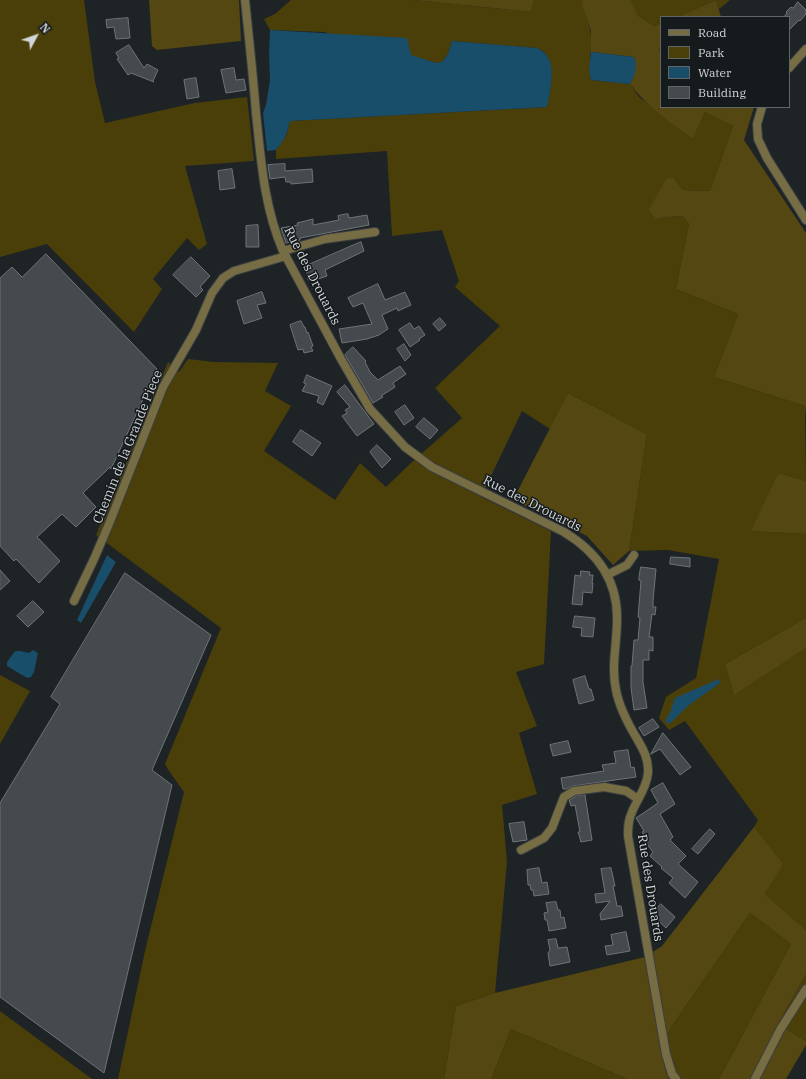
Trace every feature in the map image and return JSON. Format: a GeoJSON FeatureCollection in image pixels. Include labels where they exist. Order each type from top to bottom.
{"type":"FeatureCollection","features":[{"type":"Feature","properties":{"kind":"street","name":"Rue des Drouards"},"geometry":{"type":"LineString","coordinates":[[245,0],[260,157],[270,216],[284,254],[370,409],[405,447],[432,467],[564,532],[577,540],[596,558],[607,575],[614,592],[617,604],[618,620],[613,666],[616,689],[625,716],[644,752],[648,766],[646,782],[629,819],[628,836],[666,1054],[672,1074],[676,1079]]}},
{"type":"Feature","properties":{"kind":"street"},"geometry":{"type":"LineString","coordinates":[[790,67],[806,48]]}},
{"type":"Feature","properties":{"kind":"street"},"geometry":{"type":"LineString","coordinates":[[762,108],[757,124],[758,139],[767,158],[806,220]]}},
{"type":"Feature","properties":{"kind":"street","name":"Chemin de la Grande Piece"},"geometry":{"type":"LineString","coordinates":[[74,601],[109,524],[163,387],[196,330],[212,293],[222,278],[234,271],[325,239],[375,232]]}},
{"type":"Feature","properties":{"kind":"street"},"geometry":{"type":"LineString","coordinates":[[607,575],[627,565],[634,555]]}},
{"type":"Feature","properties":{"kind":"street"},"geometry":{"type":"LineString","coordinates":[[521,850],[544,838],[552,828],[564,797],[574,791],[604,787],[626,791],[638,799]]}},
{"type":"Feature","properties":{"kind":"street"},"geometry":{"type":"LineString","coordinates":[[755,1079],[780,1030],[806,989]]}},
{"type":"Feature","properties":{"kind":"green space"},"geometry":{"type":"Polygon","coordinates":[[[0,0],[84,0],[95,82],[105,123],[195,103],[247,97],[254,161],[185,166],[207,244],[199,250],[187,238],[153,279],[162,289],[134,332],[47,244],[0,257],[0,0]]]}},
{"type":"Feature","properties":{"kind":"green space"},"geometry":{"type":"Polygon","coordinates":[[[291,0],[414,0],[531,12],[534,0],[583,0],[583,8],[591,36],[591,80],[630,84],[639,97],[693,139],[705,112],[733,126],[710,191],[683,190],[673,177],[656,219],[683,216],[689,224],[676,289],[738,314],[714,377],[805,406],[806,481],[778,473],[752,531],[806,534],[806,618],[725,664],[734,694],[806,648],[806,930],[765,894],[782,864],[754,827],[758,820],[685,721],[669,730],[659,718],[666,697],[696,678],[719,559],[668,550],[629,551],[647,434],[568,393],[550,429],[522,411],[481,497],[551,531],[544,664],[516,672],[537,726],[519,733],[537,794],[502,805],[507,862],[495,993],[456,1006],[444,1079],[118,1079],[145,951],[184,792],[165,764],[221,628],[96,535],[168,362],[179,372],[188,359],[214,362],[278,363],[265,391],[291,406],[264,451],[335,500],[360,463],[386,487],[462,418],[435,388],[500,326],[455,287],[459,281],[442,230],[392,236],[387,151],[276,159],[276,150],[286,136],[290,121],[547,107],[549,95],[551,67],[545,53],[537,48],[452,41],[448,54],[442,62],[436,63],[324,32],[270,30],[264,19],[275,14],[291,0]]]}},
{"type":"Feature","properties":{"kind":"green space"},"geometry":{"type":"Polygon","coordinates":[[[630,0],[716,0],[680,16],[660,16],[660,23],[654,26],[637,16],[630,0]]]}},
{"type":"Feature","properties":{"kind":"green space"},"geometry":{"type":"Polygon","coordinates":[[[716,0],[730,0],[719,9],[716,0]]]}},
{"type":"Feature","properties":{"kind":"green space"},"geometry":{"type":"Polygon","coordinates":[[[0,675],[30,691],[0,744],[0,675]]]}},
{"type":"Feature","properties":{"kind":"green space"},"geometry":{"type":"Polygon","coordinates":[[[750,913],[791,944],[719,1079],[668,1079],[660,1048],[672,1026],[750,913]]]}},
{"type":"Feature","properties":{"kind":"green space"},"geometry":{"type":"Polygon","coordinates":[[[806,974],[806,1041],[778,1024],[806,974]]]}},
{"type":"Feature","properties":{"kind":"green space"},"geometry":{"type":"Polygon","coordinates":[[[0,1011],[92,1079],[0,1079],[0,1011]]]}},
{"type":"Feature","properties":{"kind":"green space"},"geometry":{"type":"Polygon","coordinates":[[[511,1029],[627,1079],[491,1079],[511,1029]]]}},
{"type":"Feature","properties":{"kind":"shaded area"},"geometry":{"type":"Polygon","coordinates":[[[149,0],[239,0],[241,41],[157,50],[152,46],[149,0]]]}},
{"type":"Feature","properties":{"kind":"shaded area"},"geometry":{"type":"Polygon","coordinates":[[[414,0],[534,0],[531,12],[414,0]]]}},
{"type":"Feature","properties":{"kind":"shaded area"},"geometry":{"type":"Polygon","coordinates":[[[583,0],[630,0],[638,16],[654,26],[660,23],[660,108],[754,108],[744,140],[806,233],[806,417],[805,406],[714,377],[738,314],[676,289],[689,224],[683,216],[656,219],[649,210],[666,179],[673,177],[683,190],[710,191],[733,126],[705,112],[693,139],[659,114],[630,84],[635,70],[634,57],[591,52],[591,31],[582,6],[583,0]]]}},
{"type":"Feature","properties":{"kind":"shaded area"},"geometry":{"type":"Polygon","coordinates":[[[716,0],[721,16],[680,16],[716,0]]]}},
{"type":"Feature","properties":{"kind":"shaded area"},"geometry":{"type":"Polygon","coordinates":[[[568,393],[647,434],[629,551],[613,565],[587,536],[513,500],[568,393]]]}},
{"type":"Feature","properties":{"kind":"shaded area"},"geometry":{"type":"Polygon","coordinates":[[[778,473],[806,481],[806,534],[751,531],[778,473]]]}},
{"type":"Feature","properties":{"kind":"shaded area"},"geometry":{"type":"Polygon","coordinates":[[[806,618],[806,648],[734,695],[725,664],[806,618]]]}},
{"type":"Feature","properties":{"kind":"shaded area"},"geometry":{"type":"Polygon","coordinates":[[[754,827],[783,864],[765,894],[806,930],[806,974],[778,1024],[806,1041],[806,1045],[786,1079],[719,1079],[791,944],[750,913],[672,1026],[660,1048],[668,1079],[627,1079],[511,1029],[491,1079],[444,1079],[456,1006],[495,993],[645,957],[662,946],[754,827]]]}},
{"type":"Feature","properties":{"kind":"water"},"geometry":{"type":"Polygon","coordinates":[[[270,30],[407,38],[411,55],[436,63],[442,62],[448,54],[452,41],[537,48],[547,55],[551,66],[551,84],[547,107],[290,121],[284,140],[276,150],[267,151],[263,113],[266,105],[270,80],[270,30]]]}},
{"type":"Feature","properties":{"kind":"water"},"geometry":{"type":"Polygon","coordinates":[[[591,52],[634,57],[636,63],[635,70],[630,84],[591,80],[589,70],[591,52]]]}},
{"type":"Feature","properties":{"kind":"water"},"geometry":{"type":"Polygon","coordinates":[[[107,555],[116,562],[81,623],[77,620],[107,555]]]}},
{"type":"Feature","properties":{"kind":"water"},"geometry":{"type":"Polygon","coordinates":[[[33,650],[38,653],[34,672],[31,677],[27,678],[7,666],[7,662],[15,651],[29,653],[33,650]]]}},
{"type":"Feature","properties":{"kind":"water"},"geometry":{"type":"Polygon","coordinates":[[[719,679],[720,683],[689,705],[669,724],[665,721],[670,713],[675,698],[719,679]]]}},
{"type":"Feature","properties":{"kind":"building"},"geometry":{"type":"Polygon","coordinates":[[[798,2],[806,10],[806,14],[790,29],[790,16],[785,16],[787,13],[786,12],[791,7],[793,8],[798,2]]]}},
{"type":"Feature","properties":{"kind":"building"},"geometry":{"type":"Polygon","coordinates":[[[128,18],[130,38],[116,39],[114,27],[107,28],[106,20],[128,18]]]}},
{"type":"Feature","properties":{"kind":"building"},"geometry":{"type":"Polygon","coordinates":[[[129,45],[144,68],[147,64],[158,70],[153,81],[154,82],[131,73],[128,75],[117,59],[119,58],[116,53],[129,45]]]}},
{"type":"Feature","properties":{"kind":"building"},"geometry":{"type":"Polygon","coordinates":[[[234,68],[236,80],[244,79],[246,90],[226,93],[221,70],[234,68]]]}},
{"type":"Feature","properties":{"kind":"building"},"geometry":{"type":"Polygon","coordinates":[[[196,78],[199,97],[187,99],[184,80],[196,78]]]}},
{"type":"Feature","properties":{"kind":"building"},"geometry":{"type":"Polygon","coordinates":[[[285,164],[285,171],[312,169],[313,182],[291,184],[291,182],[286,182],[285,177],[270,179],[268,165],[285,164]]]}},
{"type":"Feature","properties":{"kind":"building"},"geometry":{"type":"Polygon","coordinates":[[[232,169],[235,188],[220,190],[218,171],[232,169]]]}},
{"type":"Feature","properties":{"kind":"building"},"geometry":{"type":"Polygon","coordinates":[[[348,214],[349,218],[367,215],[369,225],[300,238],[300,240],[286,243],[281,228],[298,225],[297,223],[313,219],[313,225],[339,220],[338,216],[348,214]]]}},
{"type":"Feature","properties":{"kind":"building"},"geometry":{"type":"Polygon","coordinates":[[[258,225],[259,247],[246,247],[246,226],[258,225]]]}},
{"type":"Feature","properties":{"kind":"building"},"geometry":{"type":"Polygon","coordinates":[[[361,242],[364,251],[325,270],[327,276],[308,280],[306,266],[361,242]]]}},
{"type":"Feature","properties":{"kind":"building"},"geometry":{"type":"Polygon","coordinates":[[[46,254],[157,369],[111,469],[110,467],[83,493],[96,507],[76,527],[62,514],[37,537],[60,561],[39,583],[16,559],[14,561],[0,546],[0,278],[12,267],[22,277],[46,254]]]}},
{"type":"Feature","properties":{"kind":"building"},"geometry":{"type":"Polygon","coordinates":[[[191,257],[210,276],[200,287],[203,290],[196,297],[173,275],[191,257]]]}},
{"type":"Feature","properties":{"kind":"building"},"geometry":{"type":"Polygon","coordinates":[[[378,284],[385,300],[405,292],[411,305],[398,311],[397,308],[382,315],[388,329],[379,335],[367,339],[342,343],[339,329],[372,324],[363,303],[353,307],[348,298],[378,284]]]}},
{"type":"Feature","properties":{"kind":"building"},"geometry":{"type":"Polygon","coordinates":[[[262,292],[266,303],[257,305],[262,318],[244,324],[237,301],[262,292]]]}},
{"type":"Feature","properties":{"kind":"building"},"geometry":{"type":"Polygon","coordinates":[[[440,318],[446,325],[439,331],[433,324],[440,318]]]}},
{"type":"Feature","properties":{"kind":"building"},"geometry":{"type":"Polygon","coordinates":[[[301,321],[307,333],[308,332],[313,346],[311,347],[313,351],[304,353],[303,349],[298,350],[290,325],[301,321]]]}},
{"type":"Feature","properties":{"kind":"building"},"geometry":{"type":"Polygon","coordinates":[[[410,323],[414,329],[419,326],[425,335],[410,347],[399,330],[410,323]]]}},
{"type":"Feature","properties":{"kind":"building"},"geometry":{"type":"Polygon","coordinates":[[[404,344],[411,355],[405,361],[397,349],[404,344]]]}},
{"type":"Feature","properties":{"kind":"building"},"geometry":{"type":"Polygon","coordinates":[[[353,347],[366,361],[365,362],[370,372],[378,380],[400,366],[406,374],[393,383],[395,387],[373,403],[345,355],[353,347]]]}},
{"type":"Feature","properties":{"kind":"building"},"geometry":{"type":"Polygon","coordinates":[[[307,375],[332,386],[323,405],[317,402],[319,396],[302,391],[306,384],[304,383],[307,375]]]}},
{"type":"Feature","properties":{"kind":"building"},"geometry":{"type":"Polygon","coordinates":[[[345,385],[374,424],[357,436],[342,416],[347,413],[345,410],[350,407],[337,392],[345,385]]]}},
{"type":"Feature","properties":{"kind":"building"},"geometry":{"type":"Polygon","coordinates":[[[405,405],[414,418],[404,425],[395,412],[405,405]]]}},
{"type":"Feature","properties":{"kind":"building"},"geometry":{"type":"Polygon","coordinates":[[[424,418],[438,430],[430,439],[416,427],[424,418]]]}},
{"type":"Feature","properties":{"kind":"building"},"geometry":{"type":"Polygon","coordinates":[[[301,430],[321,443],[312,456],[293,442],[301,430]]]}},
{"type":"Feature","properties":{"kind":"building"},"geometry":{"type":"Polygon","coordinates":[[[377,445],[391,459],[382,468],[370,452],[377,445]]]}},
{"type":"Feature","properties":{"kind":"building"},"geometry":{"type":"Polygon","coordinates":[[[671,557],[690,558],[690,567],[670,564],[671,557]]]}},
{"type":"Feature","properties":{"kind":"building"},"geometry":{"type":"Polygon","coordinates":[[[641,567],[656,569],[653,607],[656,607],[655,615],[652,614],[649,637],[653,637],[653,651],[649,650],[649,660],[643,660],[643,682],[647,708],[634,710],[631,688],[631,666],[634,640],[638,640],[641,581],[639,580],[641,567]]]}},
{"type":"Feature","properties":{"kind":"building"},"geometry":{"type":"Polygon","coordinates":[[[0,570],[10,581],[0,590],[0,570]]]}},
{"type":"Feature","properties":{"kind":"building"},"geometry":{"type":"Polygon","coordinates":[[[581,571],[590,572],[589,575],[593,575],[592,593],[583,592],[582,605],[572,604],[575,575],[580,576],[581,571]]]}},
{"type":"Feature","properties":{"kind":"building"},"geometry":{"type":"Polygon","coordinates":[[[125,573],[211,635],[152,770],[172,785],[104,1073],[0,997],[0,803],[60,704],[51,697],[125,573]]]}},
{"type":"Feature","properties":{"kind":"building"},"geometry":{"type":"Polygon","coordinates":[[[33,601],[44,612],[28,627],[17,616],[33,601]]]}},
{"type":"Feature","properties":{"kind":"building"},"geometry":{"type":"Polygon","coordinates":[[[575,616],[595,618],[593,637],[581,636],[582,628],[573,627],[575,616]]]}},
{"type":"Feature","properties":{"kind":"building"},"geometry":{"type":"Polygon","coordinates":[[[585,676],[594,700],[579,704],[573,680],[585,676]]]}},
{"type":"Feature","properties":{"kind":"building"},"geometry":{"type":"Polygon","coordinates":[[[653,719],[659,727],[644,736],[639,728],[653,719]]]}},
{"type":"Feature","properties":{"kind":"building"},"geometry":{"type":"Polygon","coordinates":[[[663,733],[691,767],[680,775],[660,749],[651,754],[663,733]]]}},
{"type":"Feature","properties":{"kind":"building"},"geometry":{"type":"Polygon","coordinates":[[[568,741],[571,752],[553,756],[550,745],[568,741]]]}},
{"type":"Feature","properties":{"kind":"building"},"geometry":{"type":"Polygon","coordinates":[[[628,750],[631,768],[634,767],[636,777],[573,786],[563,789],[561,778],[604,771],[602,765],[616,763],[614,752],[628,750]]]}},
{"type":"Feature","properties":{"kind":"building"},"geometry":{"type":"Polygon","coordinates":[[[663,783],[675,804],[660,814],[673,837],[670,840],[686,856],[678,864],[698,882],[685,898],[669,883],[673,878],[650,856],[653,852],[645,842],[647,840],[642,832],[644,831],[636,818],[658,803],[651,790],[663,783]]]}},
{"type":"Feature","properties":{"kind":"building"},"geometry":{"type":"Polygon","coordinates":[[[585,795],[592,840],[581,842],[578,832],[580,832],[575,805],[571,806],[569,800],[576,796],[585,795]]]}},
{"type":"Feature","properties":{"kind":"building"},"geometry":{"type":"Polygon","coordinates":[[[524,822],[527,840],[513,842],[509,824],[524,822]]]}},
{"type":"Feature","properties":{"kind":"building"},"geometry":{"type":"Polygon","coordinates":[[[710,829],[715,834],[698,854],[692,849],[710,829]]]}},
{"type":"Feature","properties":{"kind":"building"},"geometry":{"type":"Polygon","coordinates":[[[539,868],[542,883],[547,882],[549,894],[534,896],[533,890],[531,890],[530,885],[528,885],[527,870],[539,868]]]}},
{"type":"Feature","properties":{"kind":"building"},"geometry":{"type":"Polygon","coordinates":[[[611,868],[617,906],[621,906],[623,916],[601,920],[600,914],[610,901],[596,903],[595,894],[605,893],[601,869],[611,868]]]}},
{"type":"Feature","properties":{"kind":"building"},"geometry":{"type":"Polygon","coordinates":[[[556,902],[558,910],[560,910],[561,918],[564,917],[566,928],[549,931],[544,913],[548,912],[546,903],[556,902]]]}},
{"type":"Feature","properties":{"kind":"building"},"geometry":{"type":"Polygon","coordinates":[[[661,904],[675,917],[666,928],[653,916],[661,904]]]}},
{"type":"Feature","properties":{"kind":"building"},"geometry":{"type":"Polygon","coordinates":[[[626,932],[630,951],[607,955],[605,946],[613,945],[611,935],[626,932]]]}},
{"type":"Feature","properties":{"kind":"building"},"geometry":{"type":"Polygon","coordinates":[[[556,939],[558,948],[567,947],[570,962],[550,966],[548,953],[550,950],[548,940],[556,939]]]}}]}
